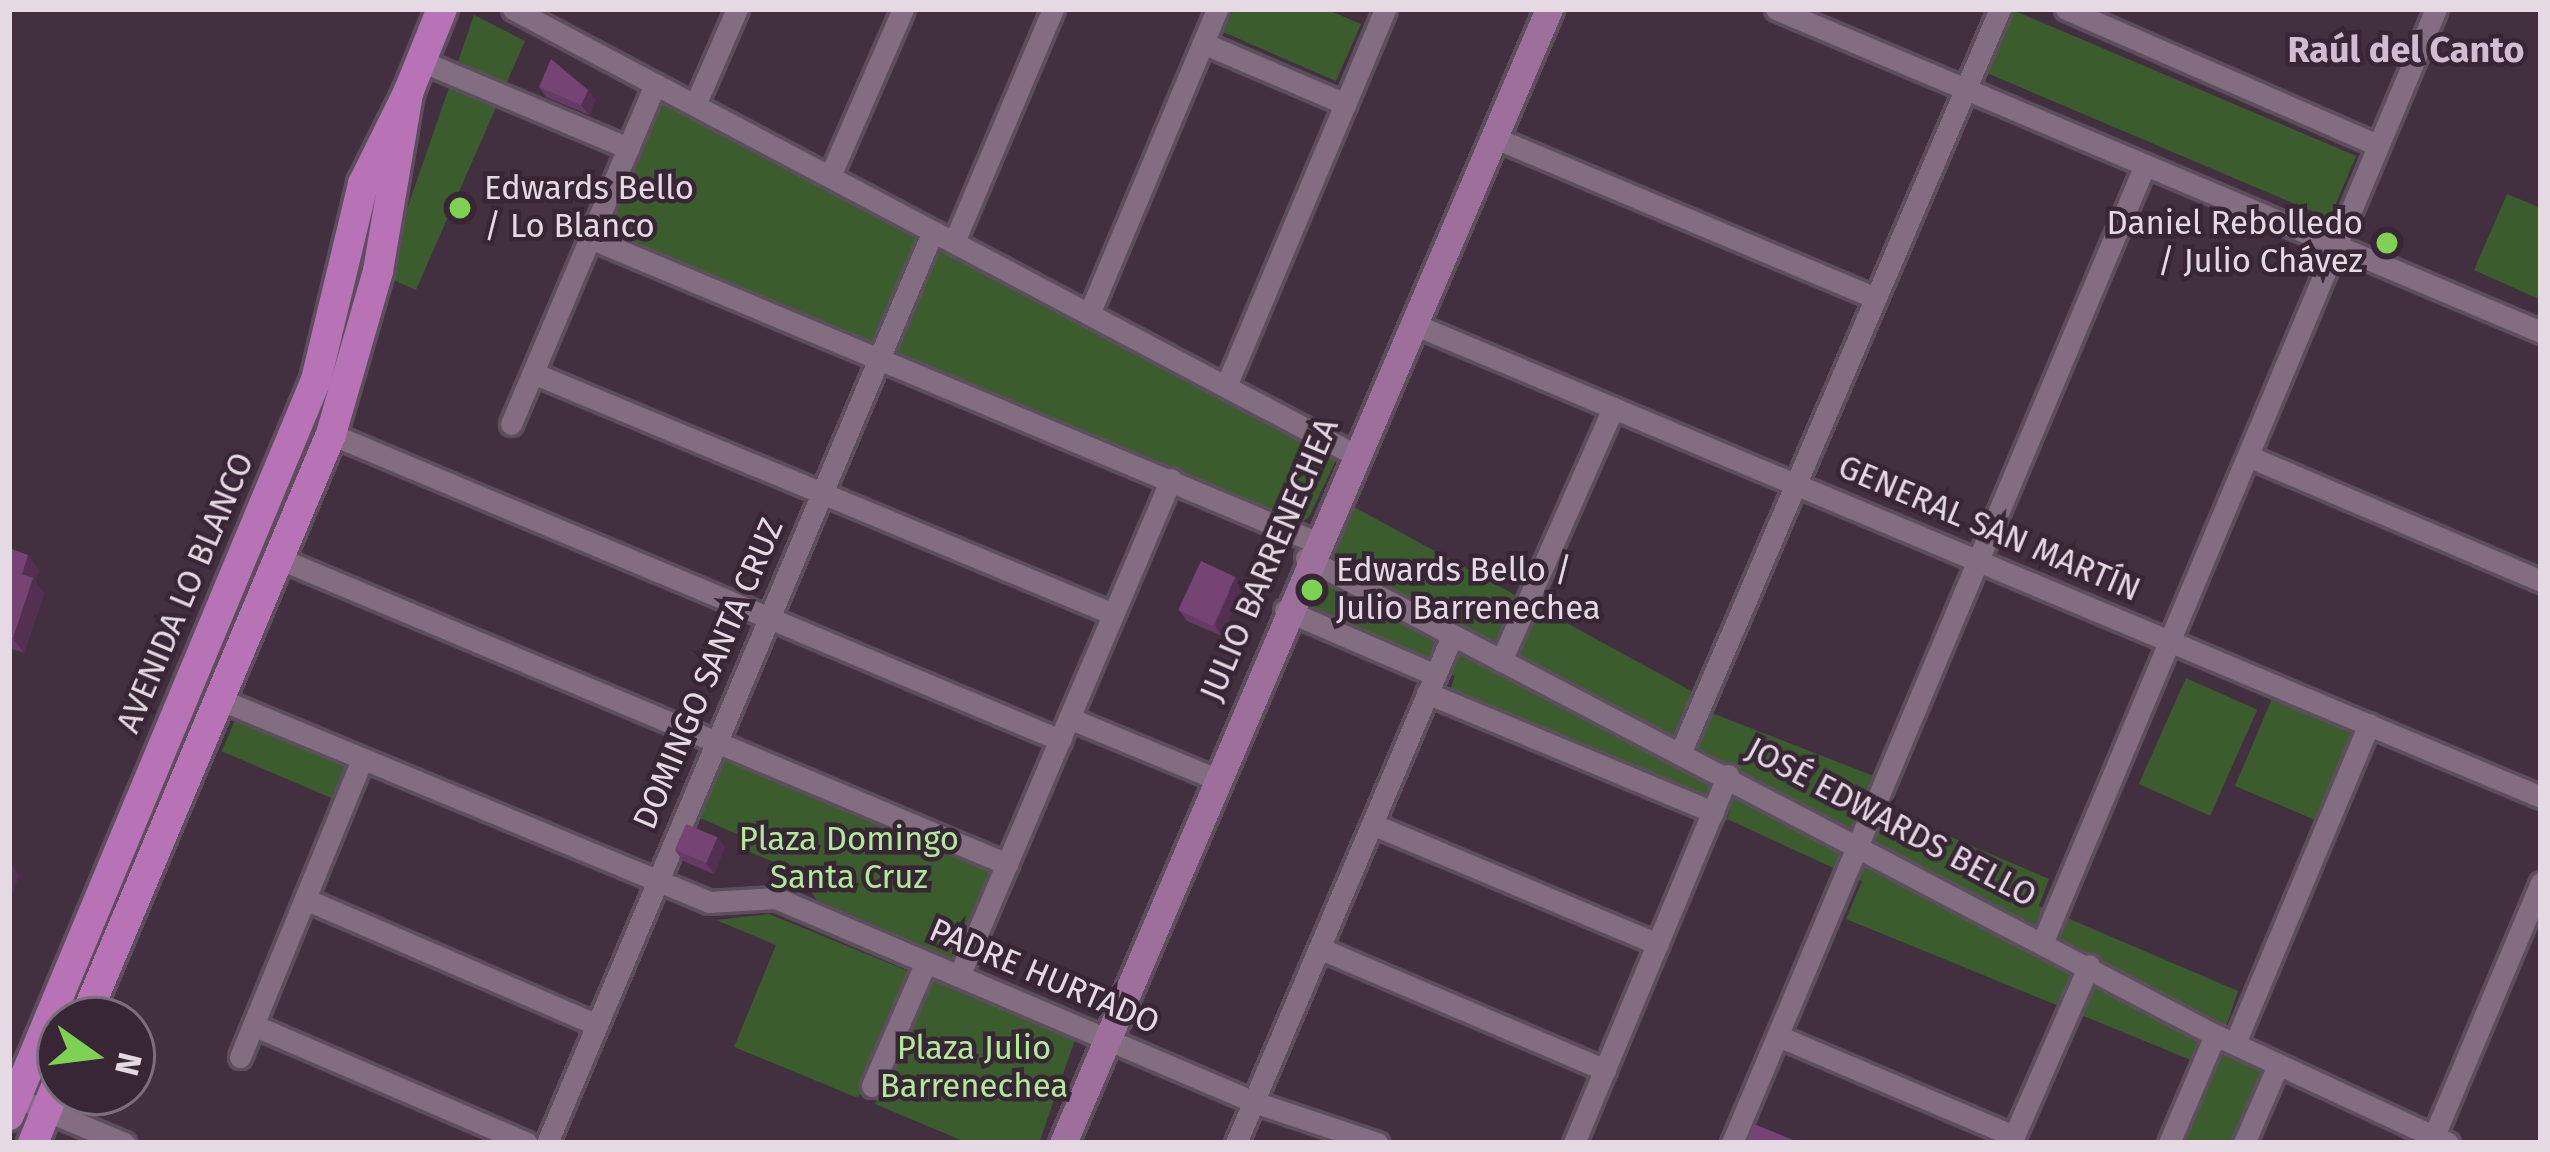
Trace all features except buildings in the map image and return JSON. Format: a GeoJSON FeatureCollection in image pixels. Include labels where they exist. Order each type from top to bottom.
{"type":"FeatureCollection","features":[{"type":"Feature","properties":{"kind":"main road","name":"AVENIDA LO BLANCO"},"geometry":{"type":"LineString","coordinates":[[13,1106],[316,380],[363,184],[442,9]]}},
{"type":"Feature","properties":{"kind":"main road","name":"AVENIDA LO BLANCO"},"geometry":{"type":"LineString","coordinates":[[94,996],[331,434],[378,271],[408,93]]}},
{"type":"Feature","properties":{"kind":"street"},"geometry":{"type":"LineString","coordinates":[[513,9],[1353,454]]}},
{"type":"Feature","properties":{"kind":"street"},"geometry":{"type":"LineString","coordinates":[[695,105],[737,9]]}},
{"type":"Feature","properties":{"kind":"street"},"geometry":{"type":"LineString","coordinates":[[830,176],[903,9]]}},
{"type":"Feature","properties":{"kind":"street"},"geometry":{"type":"LineString","coordinates":[[954,242],[1053,9]]}},
{"type":"Feature","properties":{"kind":"street"},"geometry":{"type":"LineString","coordinates":[[1089,314],[1217,9]]}},
{"type":"Feature","properties":{"kind":"street","name":"JULIO BARRENECHEA"},"geometry":{"type":"LineString","coordinates":[[1063,1143],[1310,550],[1549,9]]}},
{"type":"Feature","properties":{"kind":"street"},"geometry":{"type":"LineString","coordinates":[[1776,9],[2541,332]]}},
{"type":"Feature","properties":{"kind":"street"},"geometry":{"type":"LineString","coordinates":[[1681,751],[2000,9]]}},
{"type":"Feature","properties":{"kind":"street"},"geometry":{"type":"LineString","coordinates":[[2066,9],[2378,145]]}},
{"type":"Feature","properties":{"kind":"street"},"geometry":{"type":"LineString","coordinates":[[2043,941],[2436,9]]}},
{"type":"Feature","properties":{"kind":"street"},"geometry":{"type":"LineString","coordinates":[[1226,386],[1346,104],[1379,11]]}},
{"type":"Feature","properties":{"kind":"street"},"geometry":{"type":"LineString","coordinates":[[1203,43],[1346,104]]}},
{"type":"Feature","properties":{"kind":"street"},"geometry":{"type":"LineString","coordinates":[[421,61],[628,148]]}},
{"type":"Feature","properties":{"kind":"street"},"geometry":{"type":"LineString","coordinates":[[511,424],[656,84]]}},
{"type":"Feature","properties":{"kind":"street"},"geometry":{"type":"LineString","coordinates":[[1495,138],[1876,298]]}},
{"type":"Feature","properties":{"kind":"street"},"geometry":{"type":"LineString","coordinates":[[1732,1143],[2145,165]]}},
{"type":"Feature","properties":{"kind":"street","name":"DOMINGO SANTA CRUZ"},"geometry":{"type":"LineString","coordinates":[[547,1143],[933,231]]}},
{"type":"Feature","properties":{"kind":"street","name":"JOSÉ EDWARDS BELLO"},"geometry":{"type":"LineString","coordinates":[[590,238],[1171,479],[1310,550],[1452,636],[1860,841],[2225,1039],[2437,1141]]}},
{"type":"Feature","properties":{"kind":"street","name":"GENERAL SAN MARTÍN"},"geometry":{"type":"LineString","coordinates":[[1412,323],[2541,797]]}},
{"type":"Feature","properties":{"kind":"street"},"geometry":{"type":"LineString","coordinates":[[532,373],[1113,614]]}},
{"type":"Feature","properties":{"kind":"street"},"geometry":{"type":"LineString","coordinates":[[1501,661],[1613,408]]}},
{"type":"Feature","properties":{"kind":"street"},"geometry":{"type":"LineString","coordinates":[[331,434],[1060,740]]}},
{"type":"Feature","properties":{"kind":"street"},"geometry":{"type":"LineString","coordinates":[[2248,455],[2541,581]]}},
{"type":"Feature","properties":{"kind":"street"},"geometry":{"type":"LineString","coordinates":[[959,976],[1171,479]]}},
{"type":"Feature","properties":{"kind":"street"},"geometry":{"type":"LineString","coordinates":[[278,558],[1007,864]]}},
{"type":"Feature","properties":{"kind":"street"},"geometry":{"type":"LineString","coordinates":[[1285,610],[1431,684],[1713,812]]}},
{"type":"Feature","properties":{"kind":"street"},"geometry":{"type":"LineString","coordinates":[[1236,1143],[1452,636]]}},
{"type":"Feature","properties":{"kind":"street","name":"PADRE HURTADO"},"geometry":{"type":"LineString","coordinates":[[218,699],[716,904],[776,898],[1254,1102],[1377,1143]]}},
{"type":"Feature","properties":{"kind":"street"},"geometry":{"type":"LineString","coordinates":[[1069,718],[1216,779]]}},
{"type":"Feature","properties":{"kind":"street"},"geometry":{"type":"LineString","coordinates":[[2169,1143],[2225,1039],[2369,724]]}},
{"type":"Feature","properties":{"kind":"street"},"geometry":{"type":"LineString","coordinates":[[240,1057],[362,760]]}},
{"type":"Feature","properties":{"kind":"street"},"geometry":{"type":"LineString","coordinates":[[1574,1143],[1729,775]]}},
{"type":"Feature","properties":{"kind":"street"},"geometry":{"type":"LineString","coordinates":[[1372,824],[1658,944]]}},
{"type":"Feature","properties":{"kind":"street"},"geometry":{"type":"LineString","coordinates":[[2437,1141],[2541,883]]}},
{"type":"Feature","properties":{"kind":"street"},"geometry":{"type":"LineString","coordinates":[[305,898],[597,1025]]}},
{"type":"Feature","properties":{"kind":"street"},"geometry":{"type":"LineString","coordinates":[[1318,948],[1605,1070]]}},
{"type":"Feature","properties":{"kind":"street"},"geometry":{"type":"LineString","coordinates":[[872,1086],[926,962]]}},
{"type":"Feature","properties":{"kind":"street"},"geometry":{"type":"LineString","coordinates":[[1778,1036],[2013,1139],[2089,965]]}},
{"type":"Feature","properties":{"kind":"street"},"geometry":{"type":"LineString","coordinates":[[253,1025],[527,1143]]}},
{"type":"Feature","properties":{"kind":"street"},"geometry":{"type":"LineString","coordinates":[[2244,1143],[2278,1065]]}},
{"type":"Feature","properties":{"kind":"street"},"geometry":{"type":"LineString","coordinates":[[60,1116],[124,1143]]}},
{"type":"Feature","properties":{"kind":"green space"},"geometry":{"type":"Polygon","coordinates":[[[1234,9],[1326,9],[1361,24],[1336,81],[1223,32],[1234,9]]]}},
{"type":"Feature","properties":{"kind":"green space"},"geometry":{"type":"Polygon","coordinates":[[[2010,9],[2356,156],[2330,219],[1983,72],[2010,9]]]}},
{"type":"Feature","properties":{"kind":"green space"},"geometry":{"type":"Polygon","coordinates":[[[474,15],[525,41],[416,290],[384,276],[474,15]]]}},
{"type":"Feature","properties":{"kind":"green space"},"geometry":{"type":"Polygon","coordinates":[[[655,99],[1339,454],[1309,517],[1298,525],[596,237],[655,99]]]}},
{"type":"Feature","properties":{"kind":"green space"},"geometry":{"type":"Polygon","coordinates":[[[2507,194],[2541,208],[2541,300],[2474,270],[2507,194]]]}},
{"type":"Feature","properties":{"kind":"green space"},"geometry":{"type":"Polygon","coordinates":[[[1345,502],[1695,693],[1691,705],[1874,776],[1864,800],[2049,879],[2039,906],[2238,991],[2226,1027],[2209,1017],[2191,1060],[1846,919],[1862,881],[1727,819],[1731,806],[1450,690],[1455,676],[1301,603],[1345,502]]]}},
{"type":"Feature","properties":{"kind":"green space"},"geometry":{"type":"Polygon","coordinates":[[[2186,678],[2257,710],[2210,816],[2139,784],[2186,678]]]}},
{"type":"Feature","properties":{"kind":"green space"},"geometry":{"type":"Polygon","coordinates":[[[2274,694],[2354,728],[2315,820],[2235,786],[2274,694]]]}},
{"type":"Feature","properties":{"kind":"green space"},"geometry":{"type":"Polygon","coordinates":[[[235,720],[350,769],[337,800],[222,751],[235,720]]]}},
{"type":"Feature","properties":{"kind":"green space","name":"Plaza Domingo Santa Cruz"},"geometry":{"type":"Polygon","coordinates":[[[723,750],[994,868],[954,959],[817,900],[797,872],[750,852],[749,839],[695,816],[723,750]]]}},
{"type":"Feature","properties":{"kind":"green space"},"geometry":{"type":"Polygon","coordinates":[[[769,914],[913,973],[858,1098],[734,1047],[776,945],[716,920],[769,914]]]}},
{"type":"Feature","properties":{"kind":"green space","name":"Plaza Julio Barrenechea"},"geometry":{"type":"Polygon","coordinates":[[[931,974],[1077,1034],[1039,1143],[968,1143],[875,1104],[931,974]]]}},
{"type":"Feature","properties":{"kind":"green space"},"geometry":{"type":"Polygon","coordinates":[[[2218,1050],[2266,1070],[2235,1143],[2179,1143],[2218,1050]]]}},
{"type":"Feature","properties":{"kind":"place","name":"Edwards Bello / Lo Blanco"},"geometry":{"type":"Point","coordinates":[460,208]}},
{"type":"Feature","properties":{"kind":"place","name":"Daniel Rebolledo / Julio Chávez"},"geometry":{"type":"Point","coordinates":[2387,243]}},
{"type":"Feature","properties":{"kind":"place","name":"Edwards Bello / Julio Barrenechea"},"geometry":{"type":"Point","coordinates":[1312,590]}},
{"type":"Feature","properties":{"kind":"district","name":"Raúl del Canto"},"geometry":{"type":"Point","coordinates":[2406,51]}}]}
